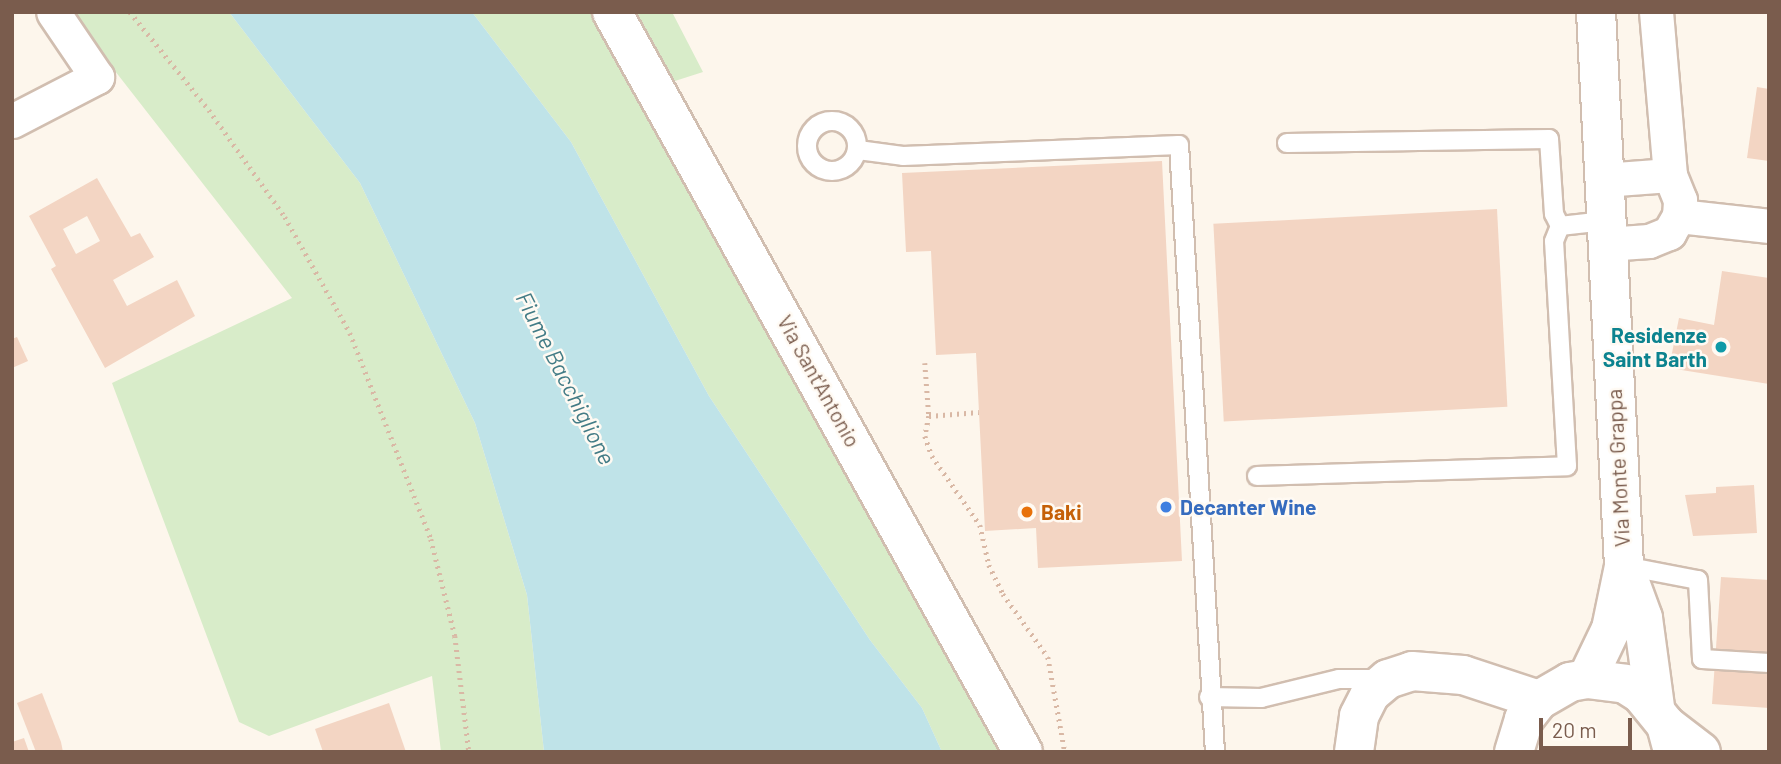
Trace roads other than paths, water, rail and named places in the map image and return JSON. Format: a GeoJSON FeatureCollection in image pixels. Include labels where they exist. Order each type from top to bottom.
{"type":"FeatureCollection","features":[{"type":"Feature","properties":{"kind":"street"},"geometry":{"type":"LineString","coordinates":[[12,121],[97,77],[52,12]]}},
{"type":"Feature","properties":{"kind":"street","name":"Via Sant'Antonio"},"geometry":{"type":"LineString","coordinates":[[612,12],[1023,752]]}},
{"type":"Feature","properties":{"kind":"street","name":"Via Monte Grappa"},"geometry":{"type":"LineString","coordinates":[[1587,678],[1611,629],[1624,566],[1605,232],[1596,12]]}},
{"type":"Feature","properties":{"kind":"street"},"geometry":{"type":"LineString","coordinates":[[1605,232],[1649,241],[1669,233],[1679,216],[1679,200],[1670,175],[1656,12]]}},
{"type":"Feature","properties":{"kind":"street"},"geometry":{"type":"LineString","coordinates":[[1603,180],[1670,175]]}},
{"type":"Feature","properties":{"kind":"street"},"geometry":{"type":"LineString","coordinates":[[1679,216],[1769,226]]}},
{"type":"Feature","properties":{"kind":"street","name":"Via Monte Grappa"},"geometry":{"type":"LineString","coordinates":[[1624,566],[1643,618],[1665,728]]}},
{"type":"Feature","properties":{"kind":"street"},"geometry":{"type":"LineString","coordinates":[[1354,752],[1359,716],[1370,694],[1388,679],[1412,671],[1439,671],[1475,678],[1539,700]]}},
{"type":"Feature","properties":{"kind":"street"},"geometry":{"type":"LineString","coordinates":[[1475,678],[1503,706],[1515,747]]}},
{"type":"Feature","properties":{"kind":"street"},"geometry":{"type":"LineString","coordinates":[[1515,747],[1524,719],[1539,700],[1570,682],[1587,678],[1625,684],[1665,728],[1701,752]]}},
{"type":"Feature","properties":{"kind":"lane"},"geometry":{"type":"LineString","coordinates":[[1257,476],[1567,466],[1554,241],[1560,226],[1554,214],[1549,139],[1287,143]]}},
{"type":"Feature","properties":{"kind":"lane"},"geometry":{"type":"LineString","coordinates":[[858,150],[903,156],[1179,145],[1214,752]]}},
{"type":"Feature","properties":{"kind":"lane"},"geometry":{"type":"LineString","coordinates":[[1560,226],[1605,232]]}},
{"type":"Feature","properties":{"kind":"lane"},"geometry":{"type":"LineString","coordinates":[[1624,566],[1698,580],[1702,659],[1769,663]]}},
{"type":"Feature","properties":{"kind":"lane"},"geometry":{"type":"LineString","coordinates":[[1209,697],[1288,694],[1339,679],[1388,679]]}},
{"type":"Feature","properties":{"kind":"water","name":"Fiume Bacchiglione"},"geometry":{"type":"Polygon","coordinates":[[[229,12],[472,12],[571,142],[709,396],[870,640],[922,708],[942,752],[544,752],[527,595],[475,423],[360,183],[229,12]]]}},
{"type":"Feature","properties":{"kind":"place","name":"Residenze Saint Barth"},"geometry":{"type":"Point","coordinates":[1721,347]}},
{"type":"Feature","properties":{"kind":"place","name":"Decanter Wine"},"geometry":{"type":"Point","coordinates":[1166,507]}},
{"type":"Feature","properties":{"kind":"place","name":"Baki"},"geometry":{"type":"Point","coordinates":[1027,512]}}]}
